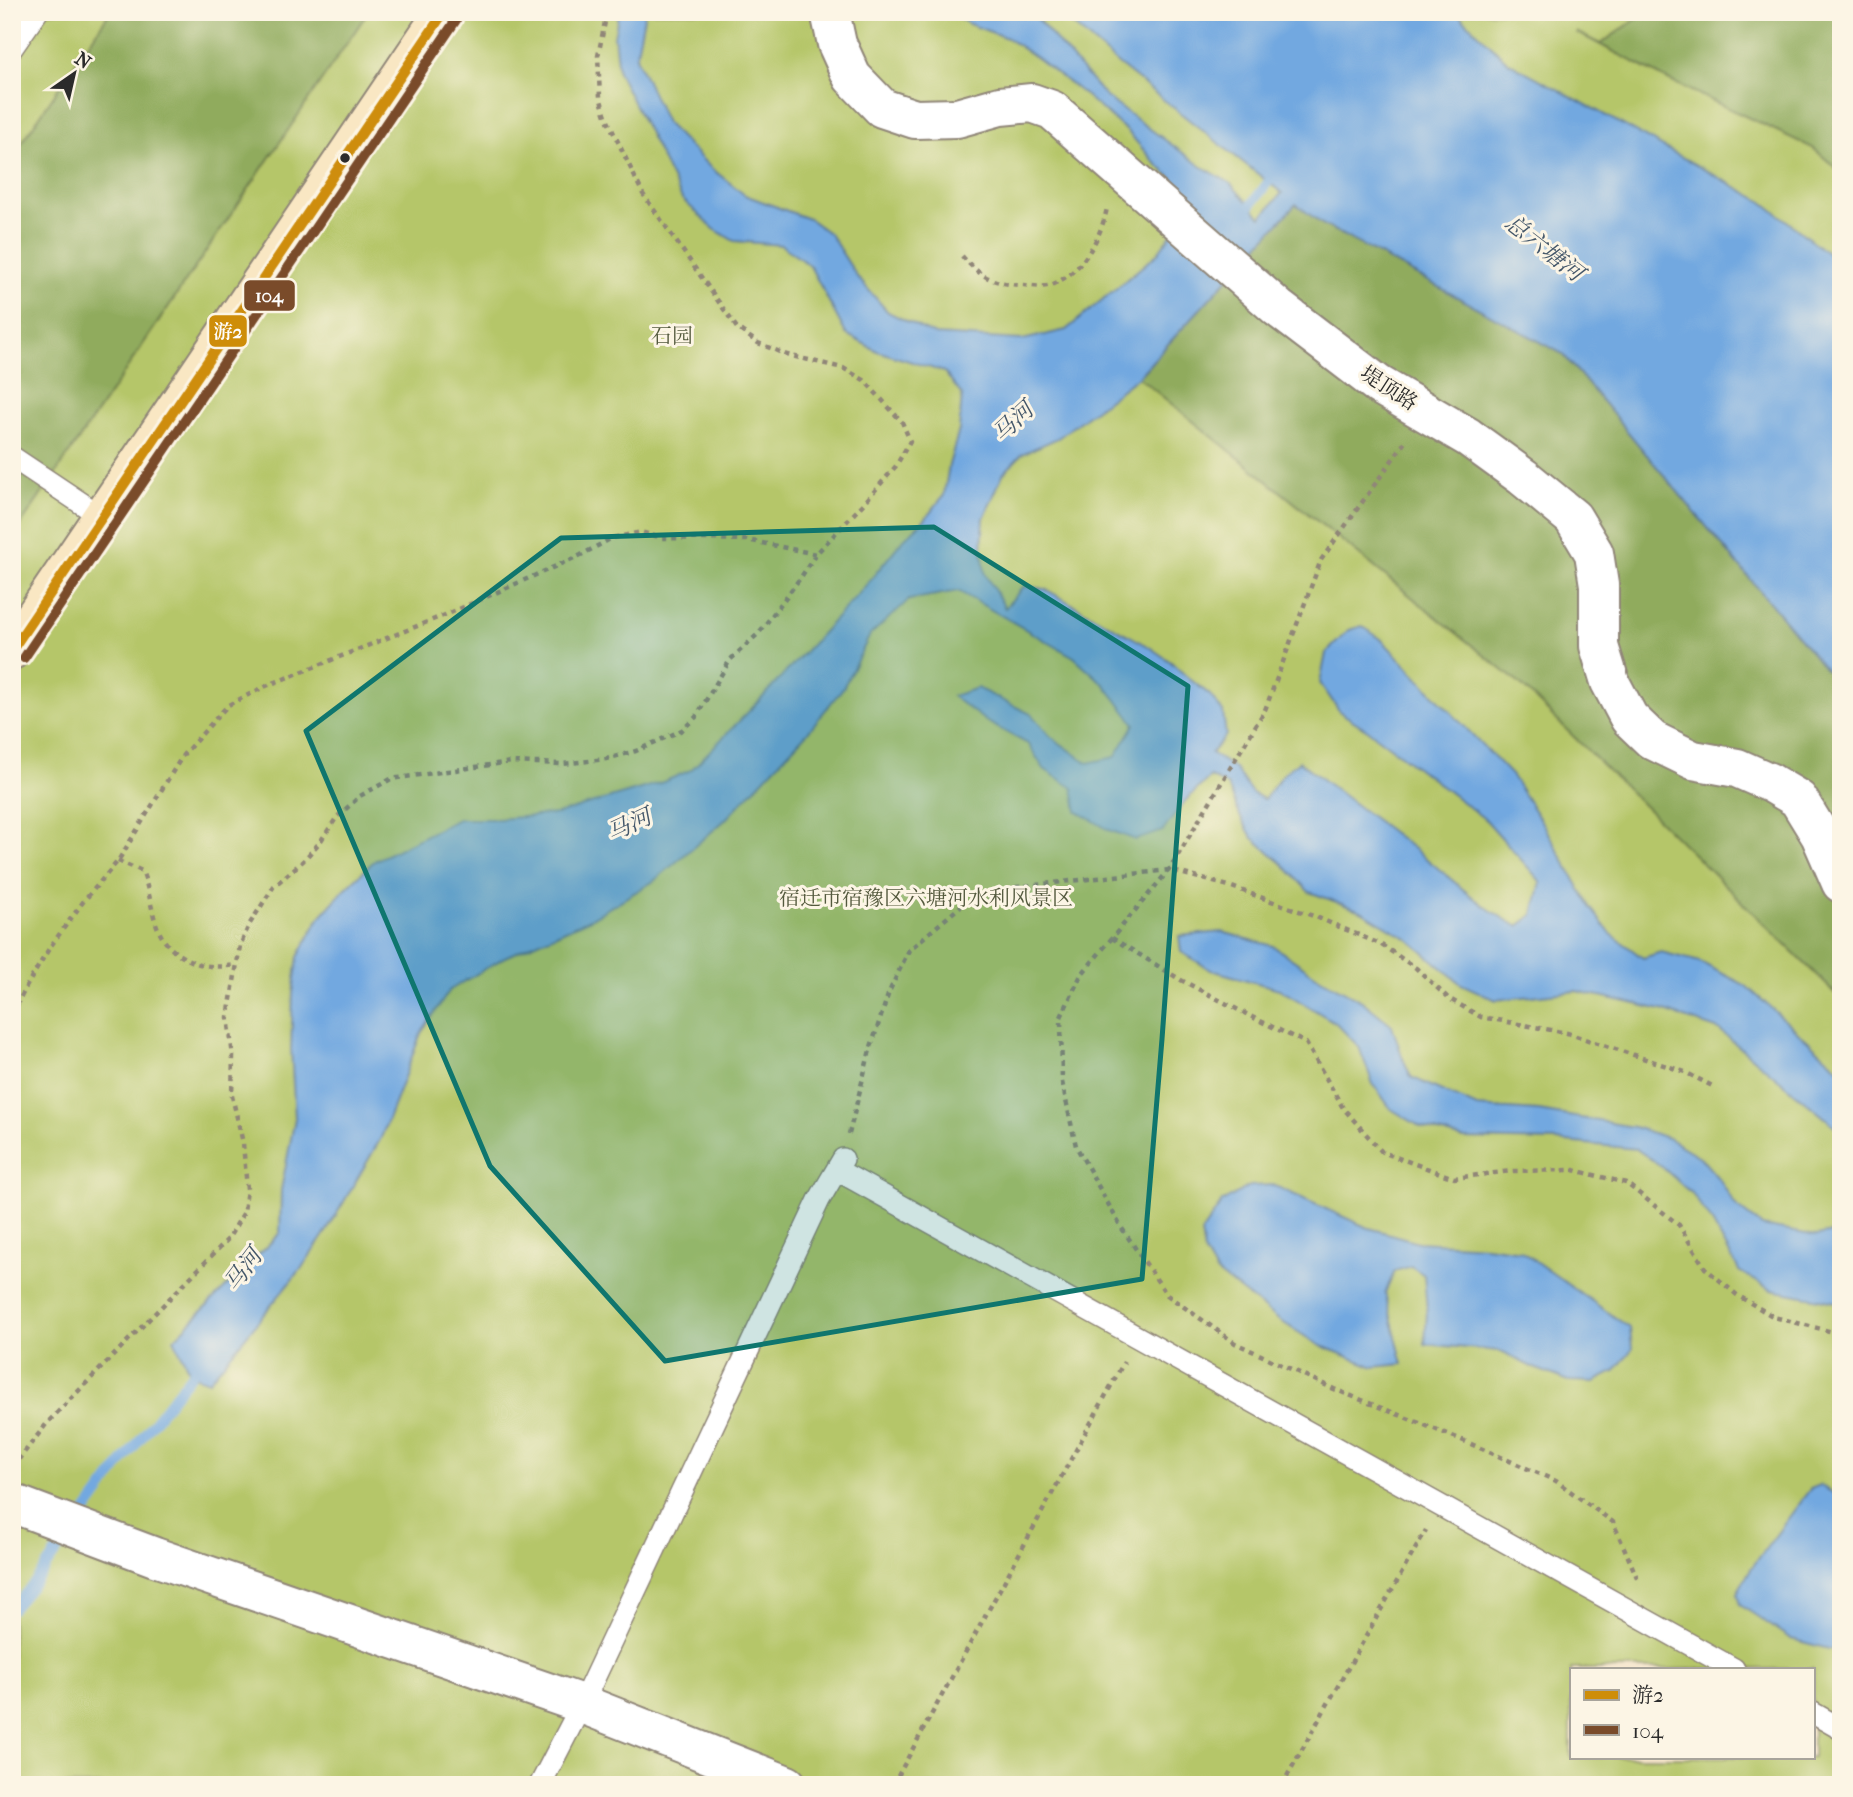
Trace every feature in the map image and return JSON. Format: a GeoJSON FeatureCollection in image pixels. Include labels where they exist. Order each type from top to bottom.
{"type":"FeatureCollection","features":[{"type":"Feature","properties":{"kind":"main road"},"geometry":{"type":"LineString","coordinates":[[12,650],[444,12]]}},
{"type":"Feature","properties":{"kind":"street","name":"堤顶路"},"geometry":{"type":"LineString","coordinates":[[830,12],[837,44],[852,77],[882,108],[915,119],[957,118],[1000,106],[1032,103],[1052,110],[1278,307],[1379,385],[1479,445],[1573,517],[1594,552],[1600,585],[1599,646],[1610,682],[1629,718],[1652,740],[1693,760],[1737,768],[1772,783],[1798,799],[1820,835],[1841,883]]}},
{"type":"Feature","properties":{"kind":"street"},"geometry":{"type":"LineString","coordinates":[[12,1503],[155,1557],[582,1704],[787,1785]]}},
{"type":"Feature","properties":{"kind":"lane"},"geometry":{"type":"LineString","coordinates":[[12,48],[37,12]]}},
{"type":"Feature","properties":{"kind":"lane"},"geometry":{"type":"LineString","coordinates":[[12,457],[102,517]]}},
{"type":"Feature","properties":{"kind":"lane"},"geometry":{"type":"LineString","coordinates":[[540,1785],[582,1704],[819,1200],[840,1164],[1138,1337],[1732,1668]]}},
{"type":"Feature","properties":{"kind":"lane"},"geometry":{"type":"LineString","coordinates":[[1814,1714],[1841,1729]]}},
{"type":"Feature","properties":{"kind":"path"},"geometry":{"type":"LineString","coordinates":[[12,1468],[48,1422],[228,1239],[244,1212],[247,1189],[243,1143],[232,1096],[233,1056],[228,1017],[240,946],[274,886],[303,861],[337,817],[360,796],[391,779],[511,762],[562,764],[606,760],[636,751],[681,730],[696,717],[730,660],[759,633],[816,554],[896,466],[910,441],[902,422],[864,380],[843,368],[788,355],[758,343],[737,328],[729,317],[643,194],[607,119],[600,97],[598,56],[607,12]]}},
{"type":"Feature","properties":{"kind":"path"},"geometry":{"type":"LineString","coordinates":[[962,256],[975,271],[999,284],[1048,286],[1069,276],[1086,256],[1125,173]]}},
{"type":"Feature","properties":{"kind":"path"},"geometry":{"type":"LineString","coordinates":[[1426,412],[1321,560],[1265,710],[1169,870],[1081,975],[1061,1017],[1062,1082],[1076,1146],[1121,1227],[1167,1295],[1235,1342],[1335,1390],[1556,1481],[1613,1522],[1659,1628]]}},
{"type":"Feature","properties":{"kind":"path"},"geometry":{"type":"LineString","coordinates":[[12,1015],[50,947],[118,861],[183,755],[228,705],[266,685],[450,613],[581,555],[612,538],[641,533],[662,538],[747,540],[816,554]]}},
{"type":"Feature","properties":{"kind":"path"},"geometry":{"type":"LineString","coordinates":[[118,861],[142,871],[162,939],[174,952],[195,964],[218,968],[236,965]]}},
{"type":"Feature","properties":{"kind":"path"},"geometry":{"type":"LineString","coordinates":[[840,1164],[870,1050],[889,992],[909,950],[962,905],[1017,887],[1169,870],[1229,886],[1316,917],[1380,944],[1416,968],[1448,998],[1481,1017],[1567,1033],[1685,1072],[1714,1087]]}},
{"type":"Feature","properties":{"kind":"path"},"geometry":{"type":"LineString","coordinates":[[1112,938],[1181,980],[1306,1043],[1343,1108],[1382,1152],[1454,1178],[1511,1171],[1574,1170],[1626,1183],[1679,1224],[1705,1268],[1737,1295],[1774,1317],[1841,1334]]}},
{"type":"Feature","properties":{"kind":"path"},"geometry":{"type":"LineString","coordinates":[[893,1785],[1138,1337]]}},
{"type":"Feature","properties":{"kind":"path"},"geometry":{"type":"LineString","coordinates":[[1282,1785],[1440,1506]]}},
{"type":"Feature","properties":{"kind":"highlighted area"},"geometry":{"type":"Polygon","coordinates":[[[934,527],[1188,686],[1142,1279],[665,1361],[490,1166],[306,731],[561,538],[934,527]]]}},
{"type":"Feature","properties":{"kind":"green space","name":"宿迁市宿豫区六塘河水利风景区"},"geometry":{"type":"Polygon","coordinates":[[[12,12],[1841,12],[1841,1785],[12,1785],[12,12]]]}},
{"type":"Feature","properties":{"kind":"green space"},"geometry":{"type":"Polygon","coordinates":[[[110,12],[368,12],[12,538],[12,157],[110,12]]]}},
{"type":"Feature","properties":{"kind":"green space"},"geometry":{"type":"Polygon","coordinates":[[[1647,12],[1841,12],[1841,172],[1813,148],[1668,80],[1576,32],[1600,44],[1647,12]]]}},
{"type":"Feature","properties":{"kind":"green space"},"geometry":{"type":"Polygon","coordinates":[[[1296,203],[1322,224],[1563,354],[1841,688],[1841,999],[1520,684],[1138,377],[1296,203]]]}},
{"type":"Feature","properties":{"kind":"water","name":"总六塘河"},"geometry":{"type":"Polygon","coordinates":[[[619,12],[645,12],[636,57],[666,123],[711,168],[745,195],[809,219],[830,234],[858,278],[888,312],[935,335],[1022,340],[1066,330],[1157,254],[1194,202],[1128,132],[1086,96],[1007,38],[969,24],[949,12],[1031,12],[1106,97],[1201,166],[1230,183],[1261,217],[1282,193],[1118,64],[1058,12],[1456,12],[1508,62],[1762,201],[1841,264],[1841,688],[1563,354],[1322,224],[1296,204],[1138,377],[1058,438],[1022,454],[1003,474],[984,518],[982,549],[985,574],[1005,608],[1024,586],[1045,589],[1148,646],[1210,695],[1223,712],[1226,735],[1211,753],[1235,769],[1252,793],[1264,799],[1285,772],[1299,761],[1480,903],[1518,926],[1533,915],[1541,882],[1486,820],[1340,712],[1320,683],[1326,653],[1349,630],[1362,626],[1381,639],[1512,776],[1590,907],[1610,933],[1643,958],[1661,952],[1700,962],[1745,985],[1841,1070],[1841,1131],[1719,1030],[1662,1010],[1577,991],[1496,1000],[1461,984],[1408,939],[1361,911],[1309,892],[1252,837],[1228,786],[1210,777],[1186,800],[1163,831],[1136,840],[1109,830],[1077,811],[1073,788],[1044,769],[1028,744],[987,722],[952,696],[977,688],[1031,714],[1050,736],[1088,763],[1115,757],[1135,724],[1105,685],[1074,657],[958,591],[909,600],[870,635],[843,688],[807,733],[724,821],[654,881],[590,919],[505,957],[450,990],[421,1033],[381,1138],[328,1229],[301,1269],[209,1381],[191,1375],[174,1339],[280,1233],[281,1190],[295,1118],[291,1049],[293,993],[298,957],[319,918],[374,861],[458,819],[557,814],[663,782],[691,770],[863,589],[944,495],[959,430],[962,395],[944,372],[877,351],[846,334],[810,266],[781,245],[734,241],[714,229],[682,199],[618,72],[614,36],[619,12]]]}},
{"type":"Feature","properties":{"kind":"water"},"geometry":{"type":"Polygon","coordinates":[[[1222,932],[1273,946],[1321,979],[1362,1001],[1392,1025],[1411,1077],[1477,1107],[1539,1111],[1634,1127],[1668,1138],[1700,1157],[1720,1180],[1736,1206],[1762,1226],[1817,1236],[1841,1231],[1841,1303],[1771,1290],[1739,1271],[1709,1217],[1692,1194],[1661,1166],[1636,1149],[1556,1141],[1463,1139],[1421,1127],[1391,1109],[1373,1084],[1359,1047],[1336,1023],[1279,989],[1211,970],[1181,952],[1179,936],[1222,932]]]}},
{"type":"Feature","properties":{"kind":"water"},"geometry":{"type":"Polygon","coordinates":[[[1273,1185],[1366,1227],[1418,1242],[1521,1251],[1630,1328],[1632,1349],[1614,1372],[1594,1382],[1569,1381],[1499,1351],[1425,1344],[1427,1311],[1424,1275],[1411,1266],[1395,1271],[1385,1293],[1403,1364],[1374,1367],[1319,1345],[1279,1320],[1216,1272],[1204,1252],[1201,1233],[1222,1202],[1250,1186],[1273,1185]]]}},
{"type":"Feature","properties":{"kind":"water"},"geometry":{"type":"Polygon","coordinates":[[[1820,1485],[1841,1498],[1841,1650],[1791,1639],[1740,1605],[1737,1593],[1750,1570],[1810,1489],[1820,1485]]]}},
{"type":"Feature","properties":{"kind":"waterway","name":"马河"},"geometry":{"type":"LineString","coordinates":[[1243,215],[1276,172]]}},
{"type":"Feature","properties":{"kind":"waterway","name":"马河"},"geometry":{"type":"LineString","coordinates":[[80,1520],[200,1363]]}},
{"type":"Feature","properties":{"kind":"waterway","name":"马河"},"geometry":{"type":"LineString","coordinates":[[12,1609],[70,1533]]}},
{"type":"Feature","properties":{"kind":"transit line","name":"游2"},"geometry":{"type":"LineString","coordinates":[[12,650],[444,12]]}},
{"type":"Feature","properties":{"kind":"transit line","name":"104"},"geometry":{"type":"LineString","coordinates":[[24,658],[456,20]]}},
{"type":"Feature","properties":{"kind":"park label","name":"石园"},"geometry":{"type":"Point","coordinates":[672,336]}}]}
